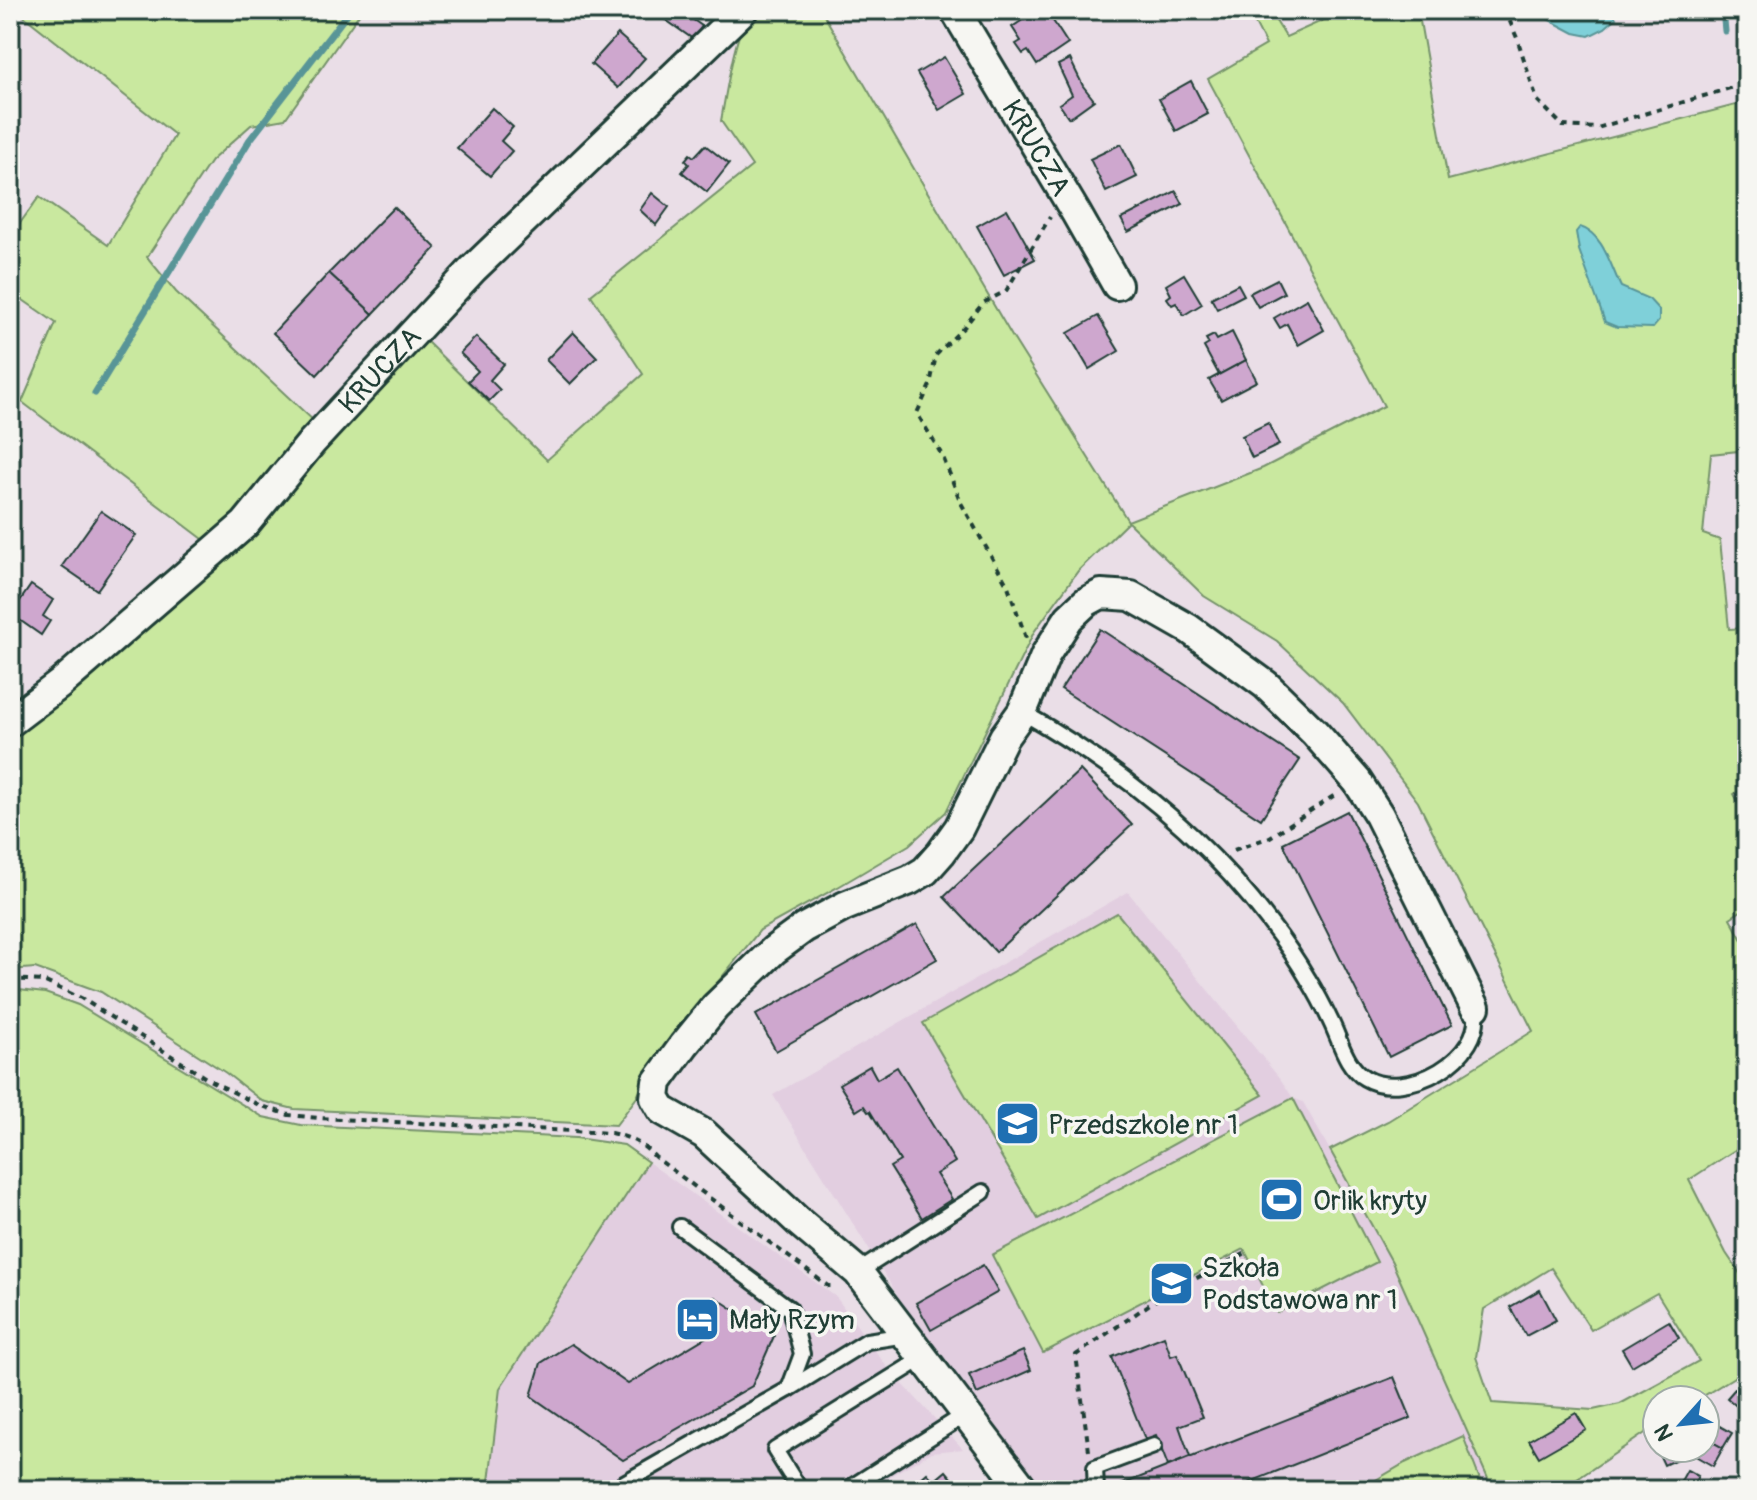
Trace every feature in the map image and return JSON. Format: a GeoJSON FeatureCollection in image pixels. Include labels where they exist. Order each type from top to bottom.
{"type":"FeatureCollection","features":[{"type":"Feature","properties":{"kind":"street","name":"KRUCZA"},"geometry":{"type":"LineString","coordinates":[[10,722],[60,684],[245,524],[312,442],[473,269],[743,10]]}},
{"type":"Feature","properties":{"kind":"street","name":"KRUCZA"},"geometry":{"type":"LineString","coordinates":[[955,10],[1117,285]]}},
{"type":"Feature","properties":{"kind":"street"},"geometry":{"type":"LineString","coordinates":[[1024,1490],[863,1280],[704,1134],[662,1110],[655,1098],[657,1082],[684,1045],[715,1007],[774,950],[804,928],[845,906],[910,880],[925,871],[941,853],[959,828],[1004,737],[1022,712],[1046,654],[1069,618],[1086,602],[1101,594],[1131,596],[1189,629],[1266,685],[1315,733],[1357,781],[1379,815],[1475,1007]]}},
{"type":"Feature","properties":{"kind":"lane"},"geometry":{"type":"LineString","coordinates":[[1022,712],[1105,763],[1171,816],[1214,858],[1278,934],[1307,977],[1350,1064],[1365,1078],[1382,1085],[1408,1084],[1433,1074],[1456,1059],[1473,1039],[1477,1017],[1475,1007]]}},
{"type":"Feature","properties":{"kind":"lane"},"geometry":{"type":"LineString","coordinates":[[863,1280],[983,1192]]}},
{"type":"Feature","properties":{"kind":"lane"},"geometry":{"type":"LineString","coordinates":[[680,1227],[790,1309],[802,1354],[789,1389]]}},
{"type":"Feature","properties":{"kind":"lane"},"geometry":{"type":"LineString","coordinates":[[624,1483],[867,1341],[906,1335]]}},
{"type":"Feature","properties":{"kind":"lane"},"geometry":{"type":"LineString","coordinates":[[800,1490],[775,1450],[923,1358]]}},
{"type":"Feature","properties":{"kind":"lane"},"geometry":{"type":"LineString","coordinates":[[847,1490],[966,1414]]}},
{"type":"Feature","properties":{"kind":"lane"},"geometry":{"type":"LineString","coordinates":[[1096,1490],[1095,1468],[1154,1446]]}},
{"type":"Feature","properties":{"kind":"path"},"geometry":{"type":"LineString","coordinates":[[1505,10],[1537,100],[1563,126],[1597,128],[1747,83]]}},
{"type":"Feature","properties":{"kind":"path"},"geometry":{"type":"LineString","coordinates":[[1038,675],[1008,586],[961,503],[943,457],[917,413],[930,385],[936,355],[983,303],[1006,291],[1043,227],[1066,196]]}},
{"type":"Feature","properties":{"kind":"path"},"geometry":{"type":"LineString","coordinates":[[1214,858],[1270,837],[1357,781]]}},
{"type":"Feature","properties":{"kind":"path"},"geometry":{"type":"LineString","coordinates":[[10,979],[43,981],[81,998],[209,1080],[259,1105],[289,1115],[611,1133],[631,1138],[828,1286],[858,1290],[863,1280]]}},
{"type":"Feature","properties":{"kind":"path"},"geometry":{"type":"LineString","coordinates":[[1095,1468],[1087,1442],[1076,1355],[1163,1295],[1246,1253]]}},
{"type":"Feature","properties":{"kind":"shaded area"},"geometry":{"type":"Polygon","coordinates":[[[1128,892],[1293,1098],[1303,1102],[1392,1262],[1493,1490],[1045,1490],[973,1400],[903,1304],[773,1095],[1128,892]]]}},
{"type":"Feature","properties":{"kind":"shaded area","name":"Mały Rzym"},"geometry":{"type":"Polygon","coordinates":[[[648,1162],[836,1297],[887,1367],[963,1449],[932,1452],[866,1490],[488,1490],[500,1389],[648,1162]]]}},
{"type":"Feature","properties":{"kind":"green space"},"geometry":{"type":"Polygon","coordinates":[[[16,10],[362,10],[285,119],[251,125],[211,161],[147,257],[176,292],[315,422],[233,518],[207,542],[22,402],[56,323],[10,291],[10,237],[39,197],[108,245],[175,135],[16,10]]]}},
{"type":"Feature","properties":{"kind":"green space"},"geometry":{"type":"Polygon","coordinates":[[[752,10],[821,10],[1013,338],[1128,521],[1263,468],[1384,406],[1208,79],[1266,45],[1248,10],[1269,10],[1286,37],[1346,10],[1418,10],[1448,180],[1747,102],[1747,450],[1711,454],[1703,534],[1720,540],[1729,629],[1747,628],[1747,786],[1734,794],[1747,817],[1747,907],[1730,918],[1747,949],[1747,1142],[1689,1180],[1726,1253],[1747,1284],[1747,1369],[1721,1385],[1657,1384],[1699,1361],[1657,1293],[1591,1330],[1551,1268],[1484,1309],[1476,1357],[1492,1403],[1593,1410],[1620,1404],[1641,1393],[1641,1436],[1561,1490],[1493,1490],[1392,1262],[1330,1150],[1388,1121],[1533,1031],[1418,802],[1343,703],[1277,641],[1204,596],[1128,522],[1078,571],[1034,632],[946,812],[909,845],[760,930],[654,1061],[637,1097],[616,1125],[294,1109],[262,1101],[226,1073],[101,992],[35,968],[10,970],[10,736],[152,614],[419,334],[547,460],[643,374],[591,295],[752,166],[721,121],[741,31],[752,10]]]}},
{"type":"Feature","properties":{"kind":"green space"},"geometry":{"type":"Polygon","coordinates":[[[1117,913],[1263,1095],[1038,1219],[923,1023],[1117,913]]]}},
{"type":"Feature","properties":{"kind":"green space"},"geometry":{"type":"Polygon","coordinates":[[[10,989],[45,993],[78,1005],[263,1117],[301,1125],[576,1138],[624,1145],[648,1162],[500,1388],[488,1490],[10,1490],[10,989]]]}},
{"type":"Feature","properties":{"kind":"green space"},"geometry":{"type":"Polygon","coordinates":[[[1293,1098],[1377,1262],[1277,1313],[1244,1249],[1043,1353],[992,1255],[1293,1098]]]}},
{"type":"Feature","properties":{"kind":"green space"},"geometry":{"type":"Polygon","coordinates":[[[1463,1436],[1484,1490],[1359,1490],[1405,1463],[1463,1436]]]}},
{"type":"Feature","properties":{"kind":"water"},"geometry":{"type":"Polygon","coordinates":[[[1539,10],[1610,10],[1616,18],[1589,36],[1574,33],[1542,16],[1539,10]]]}},
{"type":"Feature","properties":{"kind":"water"},"geometry":{"type":"Polygon","coordinates":[[[1580,227],[1588,230],[1600,243],[1621,287],[1649,299],[1659,310],[1659,321],[1653,328],[1617,327],[1605,322],[1579,250],[1576,232],[1580,227]]]}},
{"type":"Feature","properties":{"kind":"building"},"geometry":{"type":"Polygon","coordinates":[[[669,10],[679,10],[702,26],[693,39],[663,18],[669,10]]]}},
{"type":"Feature","properties":{"kind":"building"},"geometry":{"type":"Polygon","coordinates":[[[1038,10],[1046,10],[1068,44],[1037,65],[1028,51],[1023,54],[1016,44],[1021,41],[1012,27],[1038,10]]]}},
{"type":"Feature","properties":{"kind":"building"},"geometry":{"type":"Polygon","coordinates":[[[618,34],[645,58],[618,88],[591,64],[618,34]]]}},
{"type":"Feature","properties":{"kind":"building"},"geometry":{"type":"Polygon","coordinates":[[[944,57],[966,94],[939,110],[917,73],[944,57]]]}},
{"type":"Feature","properties":{"kind":"building"},"geometry":{"type":"Polygon","coordinates":[[[1070,59],[1083,86],[1094,100],[1069,118],[1059,104],[1072,95],[1058,65],[1070,59]]]}},
{"type":"Feature","properties":{"kind":"building"},"geometry":{"type":"Polygon","coordinates":[[[1191,81],[1208,114],[1176,131],[1159,99],[1191,81]]]}},
{"type":"Feature","properties":{"kind":"building"},"geometry":{"type":"Polygon","coordinates":[[[492,108],[513,127],[501,141],[512,151],[490,176],[457,148],[492,108]]]}},
{"type":"Feature","properties":{"kind":"building"},"geometry":{"type":"Polygon","coordinates":[[[1121,144],[1137,177],[1106,192],[1090,159],[1121,144]]]}},
{"type":"Feature","properties":{"kind":"building"},"geometry":{"type":"Polygon","coordinates":[[[705,145],[729,164],[707,192],[682,172],[689,164],[685,160],[690,154],[694,157],[705,145]]]}},
{"type":"Feature","properties":{"kind":"building"},"geometry":{"type":"Polygon","coordinates":[[[1176,191],[1183,204],[1128,232],[1121,219],[1176,191]]]}},
{"type":"Feature","properties":{"kind":"building"},"geometry":{"type":"Polygon","coordinates":[[[652,193],[669,207],[656,225],[640,210],[652,193]]]}},
{"type":"Feature","properties":{"kind":"building"},"geometry":{"type":"Polygon","coordinates":[[[394,207],[436,248],[373,314],[329,273],[394,207]]]}},
{"type":"Feature","properties":{"kind":"building"},"geometry":{"type":"Polygon","coordinates":[[[1007,209],[1035,259],[1004,275],[977,226],[1007,209]]]}},
{"type":"Feature","properties":{"kind":"building"},"geometry":{"type":"Polygon","coordinates":[[[329,273],[373,314],[317,375],[273,333],[329,273]]]}},
{"type":"Feature","properties":{"kind":"building"},"geometry":{"type":"Polygon","coordinates":[[[1184,274],[1202,304],[1184,315],[1176,303],[1172,305],[1167,298],[1171,295],[1166,285],[1184,274]]]}},
{"type":"Feature","properties":{"kind":"building"},"geometry":{"type":"Polygon","coordinates":[[[1277,279],[1284,293],[1258,307],[1250,293],[1277,279]]]}},
{"type":"Feature","properties":{"kind":"building"},"geometry":{"type":"Polygon","coordinates":[[[1238,284],[1244,295],[1217,309],[1211,298],[1238,284]]]}},
{"type":"Feature","properties":{"kind":"building"},"geometry":{"type":"Polygon","coordinates":[[[1307,299],[1324,330],[1298,345],[1287,324],[1280,328],[1274,318],[1307,299]]]}},
{"type":"Feature","properties":{"kind":"building"},"geometry":{"type":"Polygon","coordinates":[[[1098,316],[1119,351],[1089,369],[1068,333],[1098,316]]]}},
{"type":"Feature","properties":{"kind":"building"},"geometry":{"type":"Polygon","coordinates":[[[573,332],[597,357],[570,384],[546,360],[573,332]]]}},
{"type":"Feature","properties":{"kind":"building"},"geometry":{"type":"Polygon","coordinates":[[[1232,332],[1246,360],[1219,375],[1204,347],[1209,344],[1206,339],[1214,335],[1217,340],[1232,332]]]}},
{"type":"Feature","properties":{"kind":"building"},"geometry":{"type":"Polygon","coordinates":[[[476,337],[504,364],[490,380],[500,390],[489,401],[468,381],[478,371],[460,353],[476,337]]]}},
{"type":"Feature","properties":{"kind":"building"},"geometry":{"type":"Polygon","coordinates":[[[1246,360],[1257,381],[1221,400],[1209,380],[1246,360]]]}},
{"type":"Feature","properties":{"kind":"building"},"geometry":{"type":"Polygon","coordinates":[[[1268,423],[1279,445],[1252,458],[1242,436],[1268,423]]]}},
{"type":"Feature","properties":{"kind":"building"},"geometry":{"type":"Polygon","coordinates":[[[101,511],[136,535],[97,590],[62,566],[101,511]]]}},
{"type":"Feature","properties":{"kind":"building"},"geometry":{"type":"Polygon","coordinates":[[[31,585],[53,600],[43,616],[50,621],[41,635],[11,614],[31,585]]]}},
{"type":"Feature","properties":{"kind":"building"},"geometry":{"type":"Polygon","coordinates":[[[1100,629],[1300,760],[1261,819],[1061,689],[1100,629]]]}},
{"type":"Feature","properties":{"kind":"building"},"geometry":{"type":"Polygon","coordinates":[[[1080,770],[1132,825],[996,952],[944,897],[1080,770]]]}},
{"type":"Feature","properties":{"kind":"building"},"geometry":{"type":"Polygon","coordinates":[[[1347,811],[1452,1025],[1389,1057],[1283,843],[1347,811]]]}},
{"type":"Feature","properties":{"kind":"building"},"geometry":{"type":"Polygon","coordinates":[[[917,924],[937,959],[776,1051],[756,1015],[917,924]]]}},
{"type":"Feature","properties":{"kind":"building"},"geometry":{"type":"Polygon","coordinates":[[[870,1066],[877,1079],[897,1067],[955,1162],[936,1174],[952,1199],[922,1218],[890,1167],[900,1161],[870,1111],[864,1106],[856,1111],[839,1084],[870,1066]]]}},
{"type":"Feature","properties":{"kind":"building"},"geometry":{"type":"Polygon","coordinates":[[[983,1265],[998,1292],[931,1330],[916,1303],[983,1265]]]}},
{"type":"Feature","properties":{"kind":"building"},"geometry":{"type":"Polygon","coordinates":[[[1540,1290],[1556,1320],[1526,1336],[1510,1307],[1540,1290]]]}},
{"type":"Feature","properties":{"kind":"building","name":"Mały Rzym"},"geometry":{"type":"Polygon","coordinates":[[[715,1297],[774,1336],[752,1386],[623,1460],[531,1396],[541,1363],[571,1344],[628,1384],[706,1337],[698,1320],[715,1297]]]}},
{"type":"Feature","properties":{"kind":"building"},"geometry":{"type":"Polygon","coordinates":[[[1669,1321],[1679,1338],[1632,1366],[1622,1349],[1669,1321]]]}},
{"type":"Feature","properties":{"kind":"building"},"geometry":{"type":"Polygon","coordinates":[[[1164,1336],[1171,1356],[1177,1354],[1203,1417],[1179,1426],[1190,1457],[1168,1466],[1156,1435],[1145,1439],[1112,1357],[1164,1336]]]}},
{"type":"Feature","properties":{"kind":"building"},"geometry":{"type":"Polygon","coordinates":[[[1023,1351],[1031,1370],[977,1394],[969,1375],[1023,1351]]]}},
{"type":"Feature","properties":{"kind":"building"},"geometry":{"type":"Polygon","coordinates":[[[1394,1377],[1411,1418],[1230,1490],[1108,1490],[1394,1377]]]}},
{"type":"Feature","properties":{"kind":"building"},"geometry":{"type":"Polygon","coordinates":[[[1742,1381],[1747,1385],[1747,1415],[1727,1398],[1742,1381]]]}},
{"type":"Feature","properties":{"kind":"building"},"geometry":{"type":"Polygon","coordinates":[[[1576,1413],[1586,1430],[1539,1457],[1529,1440],[1576,1413]]]}},
{"type":"Feature","properties":{"kind":"building"},"geometry":{"type":"Polygon","coordinates":[[[1721,1427],[1732,1433],[1721,1447],[1721,1427]]]}},
{"type":"Feature","properties":{"kind":"building"},"geometry":{"type":"Polygon","coordinates":[[[1687,1470],[1698,1476],[1695,1482],[1711,1490],[1676,1490],[1687,1470]]]}},
{"type":"Feature","properties":{"kind":"building"},"geometry":{"type":"Polygon","coordinates":[[[946,1471],[962,1490],[904,1490],[927,1473],[934,1481],[946,1471]]]}},
{"type":"Feature","properties":{"kind":"waterway"},"geometry":{"type":"LineString","coordinates":[[95,393],[249,141],[350,10]]}},
{"type":"Feature","properties":{"kind":"waterway"},"geometry":{"type":"LineString","coordinates":[[1723,10],[1725,31]]}},
{"type":"Feature","properties":{"kind":"place","name":"Przedszkole nr 1"},"geometry":{"type":"Point","coordinates":[1017,1124]}},
{"type":"Feature","properties":{"kind":"place","name":"Orlik kryty"},"geometry":{"type":"Point","coordinates":[1282,1200]}},
{"type":"Feature","properties":{"kind":"place","name":"Szkoła Podstawowa nr 1"},"geometry":{"type":"Point","coordinates":[1171,1283]}},
{"type":"Feature","properties":{"kind":"place","name":"Mały Rzym"},"geometry":{"type":"Point","coordinates":[698,1319]}}]}
